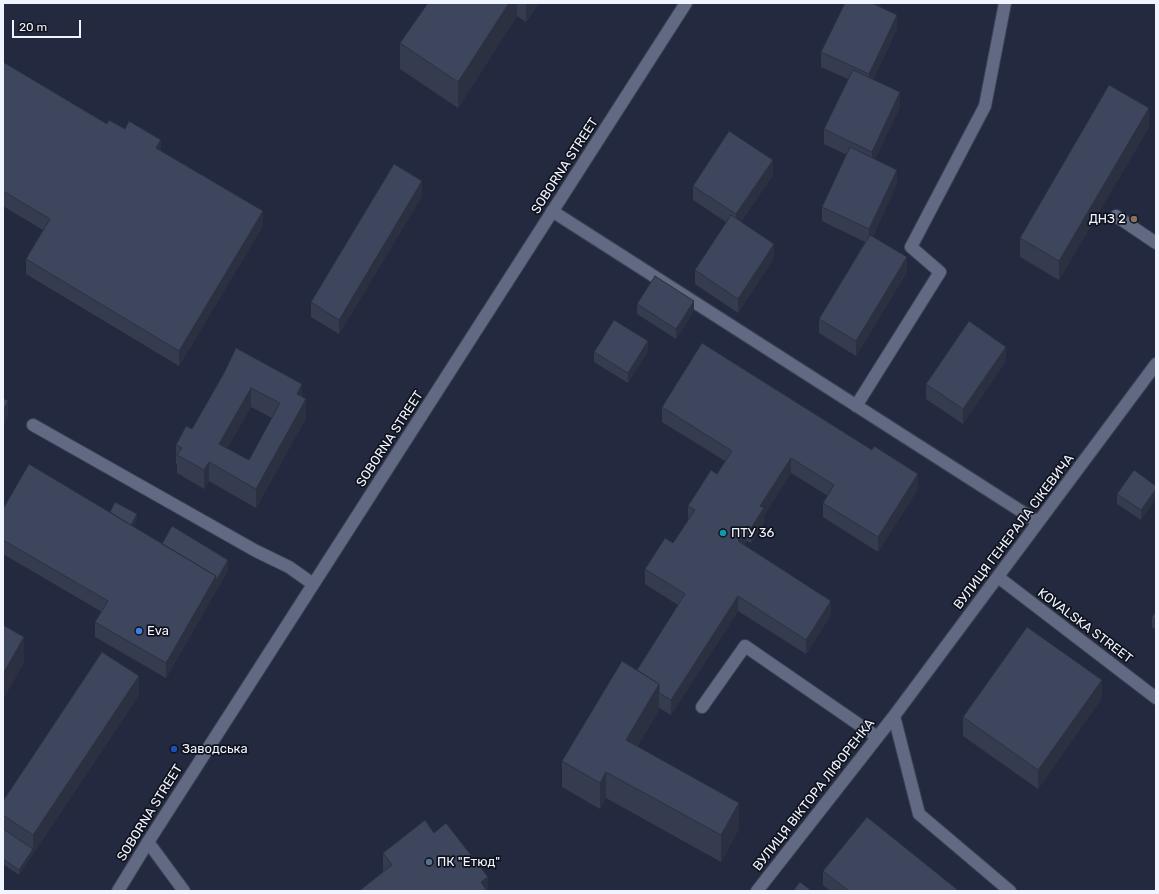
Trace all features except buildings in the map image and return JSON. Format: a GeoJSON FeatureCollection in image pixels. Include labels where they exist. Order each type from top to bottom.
{"type":"FeatureCollection","features":[{"type":"Feature","properties":{"kind":"street","name":"SOBORNA STREET"},"geometry":{"type":"LineString","coordinates":[[118,891],[686,3]]}},
{"type":"Feature","properties":{"kind":"street"},"geometry":{"type":"LineString","coordinates":[[856,406],[940,272],[911,247],[985,106],[1005,3]]}},
{"type":"Feature","properties":{"kind":"street"},"geometry":{"type":"LineString","coordinates":[[552,211],[1038,522]]}},
{"type":"Feature","properties":{"kind":"street"},"geometry":{"type":"LineString","coordinates":[[1116,216],[1156,243]]}},
{"type":"Feature","properties":{"kind":"street","name":"ВУЛИЦЯ ГЕНЕРАЛА СІКЕВИЧА"},"geometry":{"type":"LineString","coordinates":[[894,716],[1156,364]]}},
{"type":"Feature","properties":{"kind":"street"},"geometry":{"type":"LineString","coordinates":[[33,425],[256,551],[288,567],[313,584]]}},
{"type":"Feature","properties":{"kind":"street","name":"KOVALSKA STREET"},"geometry":{"type":"LineString","coordinates":[[998,577],[1156,698]]}},
{"type":"Feature","properties":{"kind":"street"},"geometry":{"type":"LineString","coordinates":[[702,707],[744,646],[877,736]]}},
{"type":"Feature","properties":{"kind":"street"},"geometry":{"type":"LineString","coordinates":[[894,716],[919,814],[1010,891]]}},
{"type":"Feature","properties":{"kind":"street","name":"ВУЛИЦЯ ВІКТОРА ЛІФОРЕНКА"},"geometry":{"type":"LineString","coordinates":[[757,891],[894,716]]}},
{"type":"Feature","properties":{"kind":"street"},"geometry":{"type":"LineString","coordinates":[[148,842],[184,891]]}},
{"type":"Feature","properties":{"kind":"place","name":"ДНЗ 2"},"geometry":{"type":"Point","coordinates":[1134,219]}},
{"type":"Feature","properties":{"kind":"place","name":"ПТУ 36"},"geometry":{"type":"Point","coordinates":[723,533]}},
{"type":"Feature","properties":{"kind":"place","name":"Eva"},"geometry":{"type":"Point","coordinates":[139,631]}},
{"type":"Feature","properties":{"kind":"place","name":"Заводська"},"geometry":{"type":"Point","coordinates":[174,749]}},
{"type":"Feature","properties":{"kind":"place","name":"ПК \"Етюд\""},"geometry":{"type":"Point","coordinates":[429,862]}}]}
